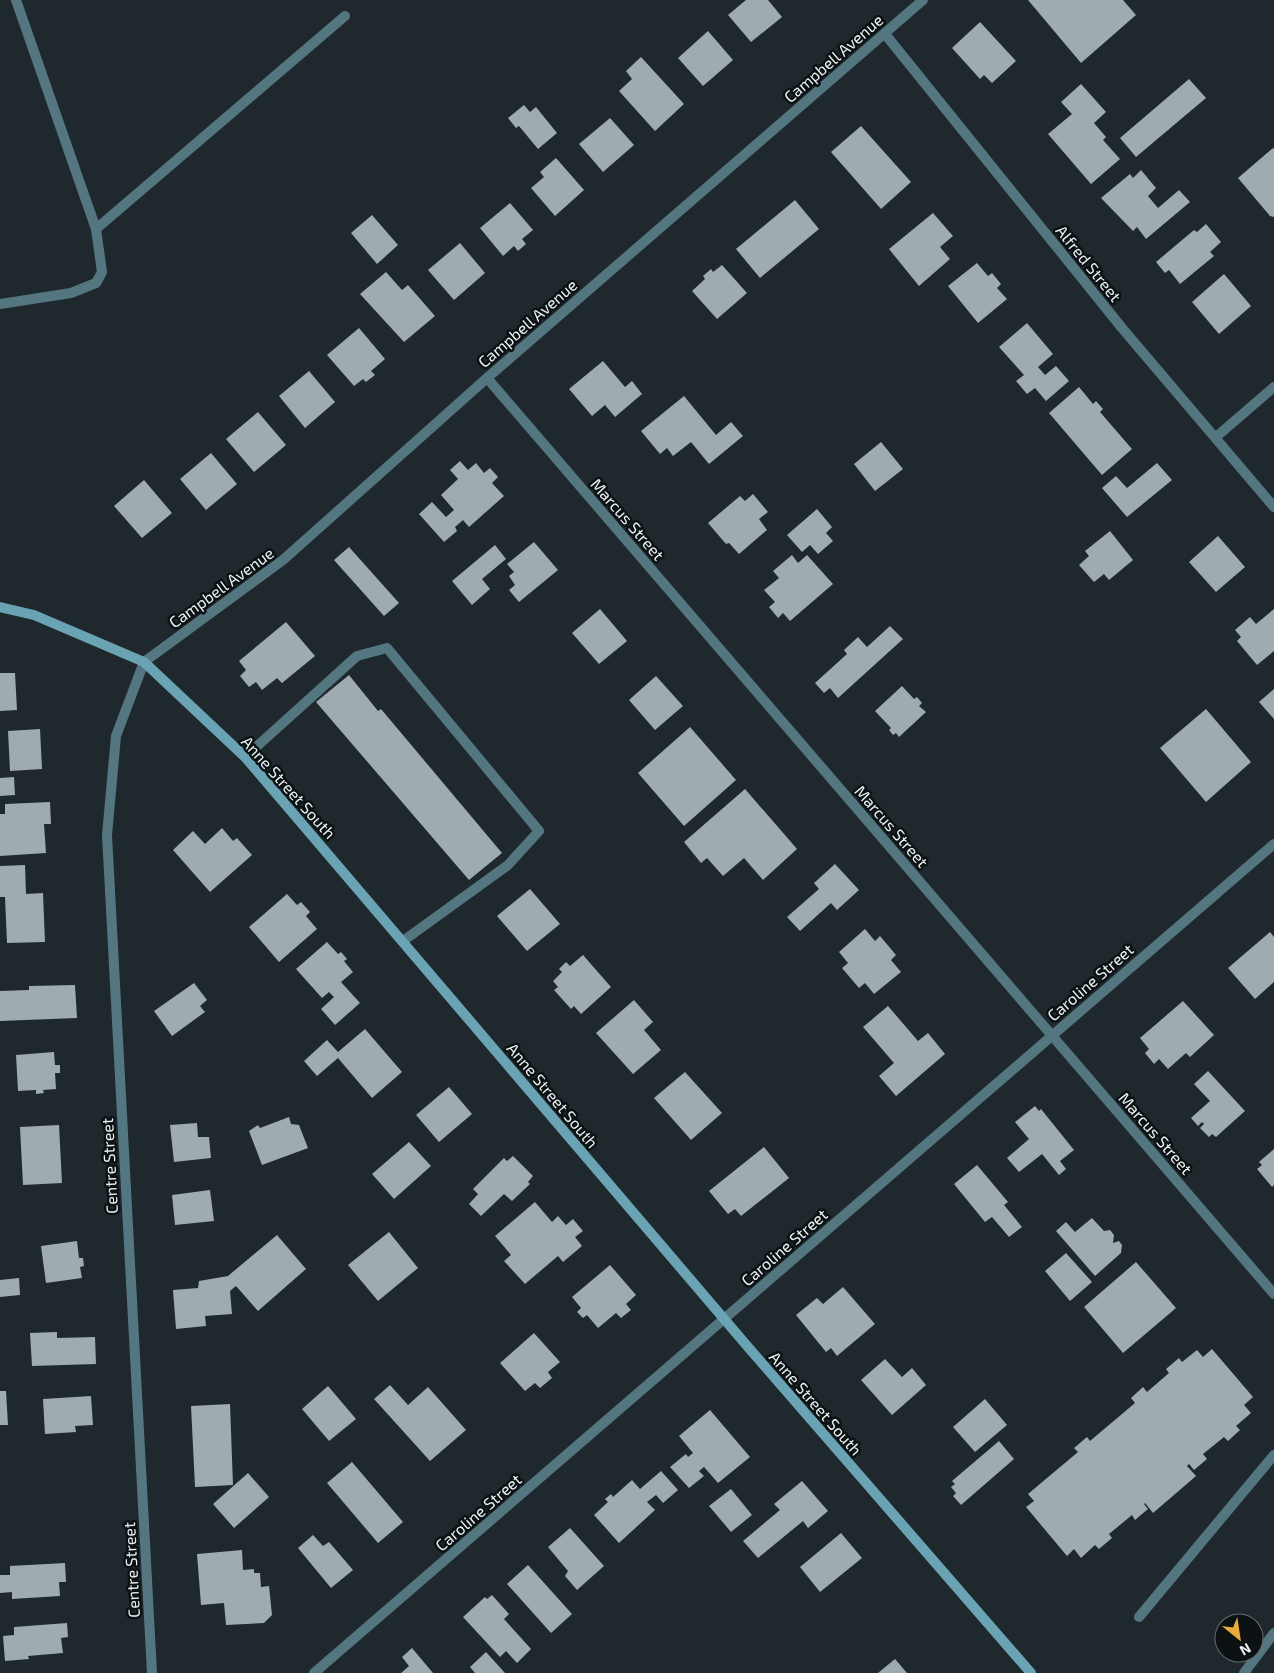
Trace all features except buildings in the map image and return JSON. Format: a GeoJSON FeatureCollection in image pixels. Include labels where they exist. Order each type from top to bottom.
{"type":"FeatureCollection","features":[{"type":"Feature","properties":{"kind":"street"},"geometry":{"type":"LineString","coordinates":[[0,304],[71,294],[96,283],[102,272],[96,229],[16,0]]}},
{"type":"Feature","properties":{"kind":"street","name":"Campbell Avenue"},"geometry":{"type":"LineString","coordinates":[[144,662],[283,560],[486,378],[923,0]]}},
{"type":"Feature","properties":{"kind":"street"},"geometry":{"type":"LineString","coordinates":[[96,229],[345,16]]}},
{"type":"Feature","properties":{"kind":"street","name":"Alfred Street"},"geometry":{"type":"LineString","coordinates":[[884,34],[1122,328],[1274,507]]}},
{"type":"Feature","properties":{"kind":"street","name":"Marcus Street"},"geometry":{"type":"LineString","coordinates":[[486,378],[1274,1294]]}},
{"type":"Feature","properties":{"kind":"street"},"geometry":{"type":"LineString","coordinates":[[1216,437],[1274,387]]}},
{"type":"Feature","properties":{"kind":"street","name":"Anne Street South"},"geometry":{"type":"LineString","coordinates":[[0,607],[34,615],[144,662],[245,756],[724,1318],[1031,1673]]}},
{"type":"Feature","properties":{"kind":"street"},"geometry":{"type":"LineString","coordinates":[[245,756],[357,656],[387,648],[538,831],[508,865],[403,941]]}},
{"type":"Feature","properties":{"kind":"street","name":"Centre Street"},"geometry":{"type":"LineString","coordinates":[[144,662],[116,736],[107,835],[152,1673]]}},
{"type":"Feature","properties":{"kind":"street","name":"Caroline Street"},"geometry":{"type":"LineString","coordinates":[[314,1673],[1274,844]]}},
{"type":"Feature","properties":{"kind":"street"},"geometry":{"type":"LineString","coordinates":[[1139,1618],[1274,1455]]}},
{"type":"Feature","properties":{"kind":"street"},"geometry":{"type":"LineString","coordinates":[[1244,1673],[1274,1633]]}}]}
